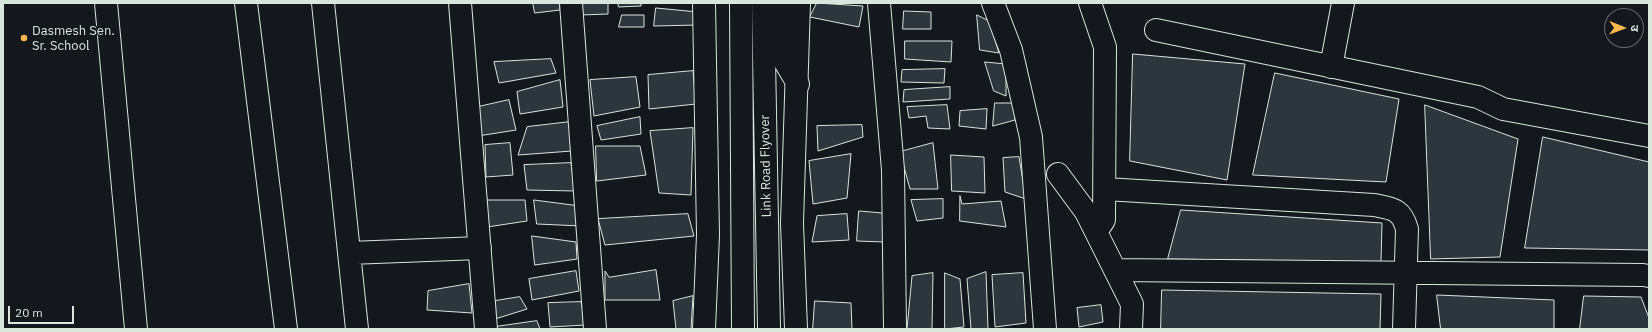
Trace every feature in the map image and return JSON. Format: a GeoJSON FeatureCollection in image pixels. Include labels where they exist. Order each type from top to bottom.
{"type":"FeatureCollection","features":[{"type":"Feature","properties":{"kind":"street"},"geometry":{"type":"LineString","coordinates":[[106,3],[136,329]]}},
{"type":"Feature","properties":{"kind":"street"},"geometry":{"type":"LineString","coordinates":[[246,3],[286,329]]}},
{"type":"Feature","properties":{"kind":"street"},"geometry":{"type":"LineString","coordinates":[[323,3],[357,329]]}},
{"type":"Feature","properties":{"kind":"street"},"geometry":{"type":"LineString","coordinates":[[460,3],[486,329]]}},
{"type":"Feature","properties":{"kind":"street"},"geometry":{"type":"LineString","coordinates":[[571,3],[595,329]]}},
{"type":"Feature","properties":{"kind":"street"},"geometry":{"type":"LineString","coordinates":[[704,3],[708,236],[704,329]]}},
{"type":"Feature","properties":{"kind":"street","name":"Link Road Flyover"},"geometry":{"type":"LineString","coordinates":[[741,3],[743,329]]}},
{"type":"Feature","properties":{"kind":"street","name":"Link Road Flyover"},"geometry":{"type":"LineString","coordinates":[[763,3],[769,329]]}},
{"type":"Feature","properties":{"kind":"street"},"geometry":{"type":"LineString","coordinates":[[780,3],[785,62],[798,84]]}},
{"type":"Feature","properties":{"kind":"street"},"geometry":{"type":"LineString","coordinates":[[796,329],[792,224],[798,84],[799,3]]}},
{"type":"Feature","properties":{"kind":"street"},"geometry":{"type":"LineString","coordinates":[[879,3],[893,170],[895,329]]}},
{"type":"Feature","properties":{"kind":"street"},"geometry":{"type":"LineString","coordinates":[[993,3],[1011,50],[1031,137],[1045,329]]}},
{"type":"Feature","properties":{"kind":"street"},"geometry":{"type":"LineString","coordinates":[[1090,3],[1105,47],[1104,220],[1096,232]]}},
{"type":"Feature","properties":{"kind":"street"},"geometry":{"type":"LineString","coordinates":[[1331,67],[1343,3]]}},
{"type":"Feature","properties":{"kind":"street"},"geometry":{"type":"LineString","coordinates":[[1156,30],[1478,97],[1502,108],[1649,136]]}},
{"type":"Feature","properties":{"kind":"street"},"geometry":{"type":"LineString","coordinates":[[1058,174],[1086,212],[1132,304],[1131,329]]}},
{"type":"Feature","properties":{"kind":"street"},"geometry":{"type":"LineString","coordinates":[[1105,189],[1374,205],[1390,208],[1401,215],[1407,229],[1404,329]]}},
{"type":"Feature","properties":{"kind":"street"},"geometry":{"type":"LineString","coordinates":[[349,253],[480,248]]}},
{"type":"Feature","properties":{"kind":"street"},"geometry":{"type":"LineString","coordinates":[[1115,270],[1406,272],[1649,276]]}},
{"type":"Feature","properties":{"kind":"building"},"geometry":{"type":"Polygon","coordinates":[[[533,3],[560,3],[560,10],[535,13],[533,3]]]}},
{"type":"Feature","properties":{"kind":"building"},"geometry":{"type":"Polygon","coordinates":[[[579,3],[608,3],[608,14],[581,15],[579,3]]]}},
{"type":"Feature","properties":{"kind":"building"},"geometry":{"type":"Polygon","coordinates":[[[618,3],[641,3],[641,6],[619,7],[618,3]]]}},
{"type":"Feature","properties":{"kind":"building"},"geometry":{"type":"Polygon","coordinates":[[[817,3],[863,6],[859,27],[810,17],[817,3]]]}},
{"type":"Feature","properties":{"kind":"building"},"geometry":{"type":"Polygon","coordinates":[[[656,8],[698,12],[698,25],[654,26],[656,8]]]}},
{"type":"Feature","properties":{"kind":"building"},"geometry":{"type":"Polygon","coordinates":[[[904,11],[931,12],[931,29],[903,29],[904,11]]]}},
{"type":"Feature","properties":{"kind":"building"},"geometry":{"type":"Polygon","coordinates":[[[622,15],[644,15],[644,27],[619,27],[622,15]]]}},
{"type":"Feature","properties":{"kind":"building"},"geometry":{"type":"Polygon","coordinates":[[[977,15],[989,21],[999,53],[980,50],[977,15]]]}},
{"type":"Feature","properties":{"kind":"building"},"geometry":{"type":"Polygon","coordinates":[[[905,41],[952,41],[951,62],[905,59],[905,41]]]}},
{"type":"Feature","properties":{"kind":"building"},"geometry":{"type":"Polygon","coordinates":[[[1133,54],[1245,64],[1227,180],[1130,161],[1133,54]]]}},
{"type":"Feature","properties":{"kind":"building"},"geometry":{"type":"Polygon","coordinates":[[[551,59],[556,73],[499,83],[494,62],[551,59]]]}},
{"type":"Feature","properties":{"kind":"building"},"geometry":{"type":"Polygon","coordinates":[[[985,62],[1006,64],[1006,96],[994,91],[985,62]]]}},
{"type":"Feature","properties":{"kind":"building"},"geometry":{"type":"Polygon","coordinates":[[[945,69],[944,83],[901,82],[902,70],[945,69]]]}},
{"type":"Feature","properties":{"kind":"building"},"geometry":{"type":"Polygon","coordinates":[[[693,71],[696,104],[649,109],[648,75],[693,71]]]}},
{"type":"Feature","properties":{"kind":"building"},"geometry":{"type":"Polygon","coordinates":[[[1275,73],[1399,99],[1386,182],[1253,175],[1275,73]]]}},
{"type":"Feature","properties":{"kind":"building"},"geometry":{"type":"Polygon","coordinates":[[[636,77],[640,107],[594,116],[590,80],[636,77]]]}},
{"type":"Feature","properties":{"kind":"building"},"geometry":{"type":"Polygon","coordinates":[[[560,80],[563,107],[520,114],[517,92],[560,80]]]}},
{"type":"Feature","properties":{"kind":"building"},"geometry":{"type":"Polygon","coordinates":[[[950,87],[950,99],[903,102],[904,90],[950,87]]]}},
{"type":"Feature","properties":{"kind":"building"},"geometry":{"type":"Polygon","coordinates":[[[509,100],[516,130],[478,136],[478,107],[509,100]]]}},
{"type":"Feature","properties":{"kind":"building"},"geometry":{"type":"Polygon","coordinates":[[[995,103],[1014,103],[1015,120],[993,126],[995,103]]]}},
{"type":"Feature","properties":{"kind":"building"},"geometry":{"type":"Polygon","coordinates":[[[947,105],[950,129],[928,128],[926,116],[909,118],[907,107],[947,105]]]}},
{"type":"Feature","properties":{"kind":"building"},"geometry":{"type":"Polygon","coordinates":[[[1425,105],[1518,139],[1500,257],[1431,259],[1425,105]]]}},
{"type":"Feature","properties":{"kind":"building"},"geometry":{"type":"Polygon","coordinates":[[[987,109],[986,129],[959,126],[960,111],[987,109]]]}},
{"type":"Feature","properties":{"kind":"building"},"geometry":{"type":"Polygon","coordinates":[[[640,117],[641,134],[601,140],[597,126],[640,117]]]}},
{"type":"Feature","properties":{"kind":"building"},"geometry":{"type":"Polygon","coordinates":[[[570,122],[572,151],[518,155],[527,127],[570,122]]]}},
{"type":"Feature","properties":{"kind":"building"},"geometry":{"type":"Polygon","coordinates":[[[862,125],[863,137],[818,151],[817,126],[862,125]]]}},
{"type":"Feature","properties":{"kind":"building"},"geometry":{"type":"Polygon","coordinates":[[[693,128],[691,195],[659,193],[650,131],[693,128]]]}},
{"type":"Feature","properties":{"kind":"building"},"geometry":{"type":"Polygon","coordinates":[[[1543,137],[1649,162],[1649,250],[1525,248],[1543,137]]]}},
{"type":"Feature","properties":{"kind":"building"},"geometry":{"type":"Polygon","coordinates":[[[510,143],[513,175],[486,177],[485,145],[510,143]]]}},
{"type":"Feature","properties":{"kind":"building"},"geometry":{"type":"Polygon","coordinates":[[[933,143],[938,189],[910,189],[900,152],[933,143]]]}},
{"type":"Feature","properties":{"kind":"building"},"geometry":{"type":"Polygon","coordinates":[[[596,146],[640,146],[646,175],[597,181],[596,146]]]}},
{"type":"Feature","properties":{"kind":"building"},"geometry":{"type":"Polygon","coordinates":[[[851,154],[847,198],[813,204],[809,161],[851,154]]]}},
{"type":"Feature","properties":{"kind":"building"},"geometry":{"type":"Polygon","coordinates":[[[951,155],[984,157],[985,193],[952,191],[951,155]]]}},
{"type":"Feature","properties":{"kind":"building"},"geometry":{"type":"Polygon","coordinates":[[[1019,157],[1026,199],[1005,192],[1003,158],[1019,157]]]}},
{"type":"Feature","properties":{"kind":"building"},"geometry":{"type":"Polygon","coordinates":[[[571,163],[575,191],[527,190],[524,165],[571,163]]]}},
{"type":"Feature","properties":{"kind":"building"},"geometry":{"type":"Polygon","coordinates":[[[960,196],[962,204],[1001,201],[1006,227],[960,221],[960,196]]]}},
{"type":"Feature","properties":{"kind":"building"},"geometry":{"type":"Polygon","coordinates":[[[943,199],[943,218],[917,221],[911,200],[943,199]]]}},
{"type":"Feature","properties":{"kind":"building"},"geometry":{"type":"Polygon","coordinates":[[[487,200],[525,200],[527,221],[487,227],[487,200]]]}},
{"type":"Feature","properties":{"kind":"building"},"geometry":{"type":"Polygon","coordinates":[[[534,200],[580,206],[581,226],[537,224],[534,200]]]}},
{"type":"Feature","properties":{"kind":"building"},"geometry":{"type":"Polygon","coordinates":[[[1181,210],[1382,223],[1381,262],[1168,259],[1181,210]]]}},
{"type":"Feature","properties":{"kind":"building"},"geometry":{"type":"Polygon","coordinates":[[[859,211],[883,213],[884,242],[857,241],[859,211]]]}},
{"type":"Feature","properties":{"kind":"building"},"geometry":{"type":"Polygon","coordinates":[[[688,214],[694,236],[605,245],[598,219],[688,214]]]}},
{"type":"Feature","properties":{"kind":"building"},"geometry":{"type":"Polygon","coordinates":[[[847,214],[849,240],[812,242],[817,216],[847,214]]]}},
{"type":"Feature","properties":{"kind":"building"},"geometry":{"type":"Polygon","coordinates":[[[532,236],[576,242],[577,259],[535,265],[532,236]]]}},
{"type":"Feature","properties":{"kind":"building"},"geometry":{"type":"Polygon","coordinates":[[[656,270],[660,300],[605,300],[605,271],[609,277],[656,270]]]}},
{"type":"Feature","properties":{"kind":"building"},"geometry":{"type":"Polygon","coordinates":[[[576,271],[579,291],[532,300],[529,279],[576,271]]]}},
{"type":"Feature","properties":{"kind":"building"},"geometry":{"type":"Polygon","coordinates":[[[986,272],[988,329],[971,329],[967,279],[986,272]]]}},
{"type":"Feature","properties":{"kind":"building"},"geometry":{"type":"Polygon","coordinates":[[[933,273],[932,329],[907,329],[912,276],[933,273]]]}},
{"type":"Feature","properties":{"kind":"building"},"geometry":{"type":"Polygon","coordinates":[[[945,273],[960,279],[964,327],[945,329],[945,273]]]}},
{"type":"Feature","properties":{"kind":"building"},"geometry":{"type":"Polygon","coordinates":[[[1023,273],[1026,323],[995,327],[992,275],[1023,273]]]}},
{"type":"Feature","properties":{"kind":"building"},"geometry":{"type":"Polygon","coordinates":[[[469,284],[472,313],[427,310],[428,291],[469,284]]]}},
{"type":"Feature","properties":{"kind":"building"},"geometry":{"type":"Polygon","coordinates":[[[1162,290],[1381,294],[1380,329],[1161,329],[1162,290]]]}},
{"type":"Feature","properties":{"kind":"building"},"geometry":{"type":"Polygon","coordinates":[[[1437,295],[1554,300],[1554,329],[1441,329],[1437,295]]]}},
{"type":"Feature","properties":{"kind":"building"},"geometry":{"type":"Polygon","coordinates":[[[693,296],[691,329],[676,329],[673,301],[693,296]]]}},
{"type":"Feature","properties":{"kind":"building"},"geometry":{"type":"Polygon","coordinates":[[[1584,296],[1641,297],[1649,318],[1649,329],[1580,329],[1584,296]]]}},
{"type":"Feature","properties":{"kind":"building"},"geometry":{"type":"Polygon","coordinates":[[[520,297],[527,309],[495,319],[495,301],[520,297]]]}},
{"type":"Feature","properties":{"kind":"building"},"geometry":{"type":"Polygon","coordinates":[[[815,301],[851,303],[852,329],[813,329],[815,301]]]}},
{"type":"Feature","properties":{"kind":"building"},"geometry":{"type":"Polygon","coordinates":[[[581,302],[586,325],[550,327],[548,303],[581,302]]]}},
{"type":"Feature","properties":{"kind":"building"},"geometry":{"type":"Polygon","coordinates":[[[1101,305],[1103,322],[1079,327],[1077,308],[1101,305]]]}},
{"type":"Feature","properties":{"kind":"building"},"geometry":{"type":"Polygon","coordinates":[[[537,321],[540,329],[495,329],[495,327],[537,321]]]}},
{"type":"Feature","properties":{"kind":"place","name":"Dasmesh Sen. Sr. School"},"geometry":{"type":"Point","coordinates":[24,38]}}]}
